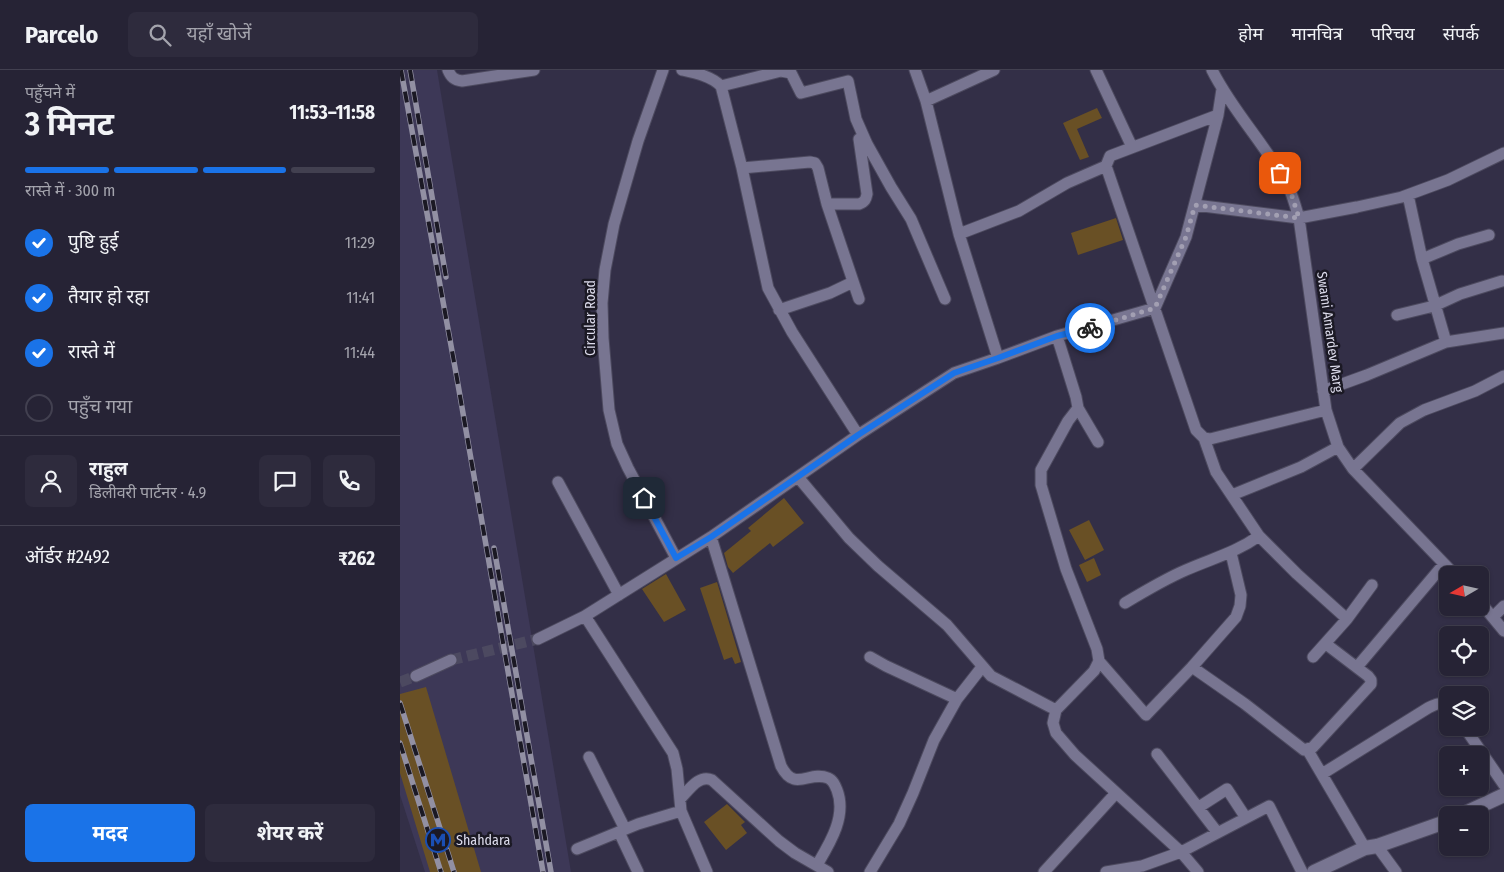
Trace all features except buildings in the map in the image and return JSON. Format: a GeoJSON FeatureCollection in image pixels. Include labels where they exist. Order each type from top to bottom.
{"type":"FeatureCollection","features":[{"type":"Feature","properties":{"kind":"street"},"geometry":{"type":"LineString","coordinates":[[448,70],[451,77],[462,81],[534,70]]}},
{"type":"Feature","properties":{"kind":"street","name":"Circular Road"},"geometry":{"type":"LineString","coordinates":[[663,70],[638,141],[614,224],[605,270],[602,303],[609,410],[617,444],[676,558]]}},
{"type":"Feature","properties":{"kind":"street"},"geometry":{"type":"LineString","coordinates":[[682,70],[710,78],[721,86],[742,168],[768,288],[797,340],[858,435]]}},
{"type":"Feature","properties":{"kind":"street"},"geometry":{"type":"LineString","coordinates":[[915,70],[926,101],[959,234],[998,358]]}},
{"type":"Feature","properties":{"kind":"street"},"geometry":{"type":"LineString","coordinates":[[926,101],[994,70]]}},
{"type":"Feature","properties":{"kind":"street"},"geometry":{"type":"LineString","coordinates":[[1096,70],[1132,147]]}},
{"type":"Feature","properties":{"kind":"street","name":"Swami Amardev Marg"},"geometry":{"type":"LineString","coordinates":[[1212,70],[1222,89],[1290,190],[1299,218],[1326,410],[1338,447],[1353,469],[1444,564]]}},
{"type":"Feature","properties":{"kind":"street"},"geometry":{"type":"LineString","coordinates":[[721,86],[781,71],[791,72],[802,94],[848,81],[856,118],[863,136],[911,219],[945,299]]}},
{"type":"Feature","properties":{"kind":"street"},"geometry":{"type":"LineString","coordinates":[[1155,308],[1186,237],[1218,115],[1222,89]]}},
{"type":"Feature","properties":{"kind":"street"},"geometry":{"type":"LineString","coordinates":[[1218,115],[1110,156],[1106,166],[1196,430],[1204,438],[1216,472],[1260,536],[1297,574],[1347,619]]}},
{"type":"Feature","properties":{"kind":"street"},"geometry":{"type":"LineString","coordinates":[[827,204],[859,204],[866,199],[867,194],[859,139]]}},
{"type":"Feature","properties":{"kind":"street"},"geometry":{"type":"LineString","coordinates":[[1195,205],[1299,218],[1357,208],[1408,195],[1448,180],[1504,153]]}},
{"type":"Feature","properties":{"kind":"street"},"geometry":{"type":"LineString","coordinates":[[742,168],[815,163],[859,299]]}},
{"type":"Feature","properties":{"kind":"street"},"geometry":{"type":"LineString","coordinates":[[959,234],[1019,211],[1067,184],[1106,166]]}},
{"type":"Feature","properties":{"kind":"street"},"geometry":{"type":"LineString","coordinates":[[1408,195],[1434,306],[1446,342]]}},
{"type":"Feature","properties":{"kind":"street"},"geometry":{"type":"LineString","coordinates":[[1422,259],[1458,244],[1488,235]]}},
{"type":"Feature","properties":{"kind":"street"},"geometry":{"type":"LineString","coordinates":[[1397,315],[1434,306],[1460,294],[1502,281]]}},
{"type":"Feature","properties":{"kind":"street"},"geometry":{"type":"LineString","coordinates":[[779,310],[830,293],[853,282]]}},
{"type":"Feature","properties":{"kind":"street"},"geometry":{"type":"LineString","coordinates":[[538,639],[585,616],[711,537],[858,435],[954,373],[1057,336],[1155,308]]}},
{"type":"Feature","properties":{"kind":"street"},"geometry":{"type":"LineString","coordinates":[[1323,392],[1367,376],[1446,342],[1504,333]]}},
{"type":"Feature","properties":{"kind":"street"},"geometry":{"type":"LineString","coordinates":[[1057,336],[1078,408],[1098,442]]}},
{"type":"Feature","properties":{"kind":"street"},"geometry":{"type":"LineString","coordinates":[[1353,469],[1400,423],[1424,410],[1475,391],[1504,376]]}},
{"type":"Feature","properties":{"kind":"street"},"geometry":{"type":"LineString","coordinates":[[1078,408],[1041,470],[1041,485],[1066,569],[1097,649],[1099,661],[1146,715],[1236,617],[1241,595],[1231,553]]}},
{"type":"Feature","properties":{"kind":"street"},"geometry":{"type":"LineString","coordinates":[[1204,438],[1210,439],[1326,410]]}},
{"type":"Feature","properties":{"kind":"street"},"geometry":{"type":"LineString","coordinates":[[1232,495],[1301,468],[1338,447]]}},
{"type":"Feature","properties":{"kind":"street"},"geometry":{"type":"LineString","coordinates":[[798,477],[849,538],[878,566],[947,625],[991,676],[1056,710]]}},
{"type":"Feature","properties":{"kind":"street"},"geometry":{"type":"LineString","coordinates":[[558,482],[619,595]]}},
{"type":"Feature","properties":{"kind":"street"},"geometry":{"type":"LineString","coordinates":[[1125,603],[1152,586],[1185,570],[1231,553],[1260,536]]}},
{"type":"Feature","properties":{"kind":"street"},"geometry":{"type":"LineString","coordinates":[[711,537],[780,766],[790,778],[828,778],[834,782],[839,794],[838,823],[831,842],[817,865]]}},
{"type":"Feature","properties":{"kind":"street"},"geometry":{"type":"LineString","coordinates":[[1357,667],[1444,564]]}},
{"type":"Feature","properties":{"kind":"street"},"geometry":{"type":"LineString","coordinates":[[1313,657],[1347,619],[1372,585]]}},
{"type":"Feature","properties":{"kind":"street"},"geometry":{"type":"LineString","coordinates":[[1493,617],[1504,606]]}},
{"type":"Feature","properties":{"kind":"street"},"geometry":{"type":"LineString","coordinates":[[1489,612],[1504,631]]}},
{"type":"Feature","properties":{"kind":"street"},"geometry":{"type":"LineString","coordinates":[[585,616],[673,753],[677,769],[681,811],[707,872]]}},
{"type":"Feature","properties":{"kind":"street"},"geometry":{"type":"LineString","coordinates":[[1192,667],[1245,704],[1304,750],[1312,746],[1369,688],[1371,680],[1326,644]]}},
{"type":"Feature","properties":{"kind":"street"},"geometry":{"type":"LineString","coordinates":[[870,657],[957,699]]}},
{"type":"Feature","properties":{"kind":"street"},"geometry":{"type":"LineString","coordinates":[[416,676],[451,660]]}},
{"type":"Feature","properties":{"kind":"street"},"geometry":{"type":"LineString","coordinates":[[1099,661],[1094,671],[1056,710],[1053,723],[1056,733],[1075,755],[1181,852],[1198,872]]}},
{"type":"Feature","properties":{"kind":"street"},"geometry":{"type":"LineString","coordinates":[[870,872],[899,824],[934,740],[957,699],[982,666]]}},
{"type":"Feature","properties":{"kind":"street"},"geometry":{"type":"LineString","coordinates":[[1322,774],[1428,708],[1439,704]]}},
{"type":"Feature","properties":{"kind":"street"},"geometry":{"type":"LineString","coordinates":[[1470,736],[1504,785]]}},
{"type":"Feature","properties":{"kind":"street"},"geometry":{"type":"LineString","coordinates":[[1307,749],[1371,847],[1396,872]]}},
{"type":"Feature","properties":{"kind":"street"},"geometry":{"type":"LineString","coordinates":[[1157,754],[1218,832]]}},
{"type":"Feature","properties":{"kind":"street"},"geometry":{"type":"LineString","coordinates":[[590,757],[638,872]]}},
{"type":"Feature","properties":{"kind":"street"},"geometry":{"type":"LineString","coordinates":[[680,798],[701,779],[707,778],[712,780],[779,841],[795,853],[828,872]]}},
{"type":"Feature","properties":{"kind":"street"},"geometry":{"type":"LineString","coordinates":[[1199,808],[1227,789],[1246,818]]}},
{"type":"Feature","properties":{"kind":"street"},"geometry":{"type":"LineString","coordinates":[[1044,872],[1116,793]]}},
{"type":"Feature","properties":{"kind":"street"},"geometry":{"type":"LineString","coordinates":[[1480,806],[1504,795]]}},
{"type":"Feature","properties":{"kind":"street"},"geometry":{"type":"LineString","coordinates":[[1106,872],[1142,866],[1181,852],[1269,806],[1302,872]]}},
{"type":"Feature","properties":{"kind":"street"},"geometry":{"type":"LineString","coordinates":[[577,848],[681,811]]}},
{"type":"Feature","properties":{"kind":"street"},"geometry":{"type":"LineString","coordinates":[[1314,872],[1371,847],[1439,823]]}},
{"type":"Feature","properties":{"kind":"shaded area"},"geometry":{"type":"Polygon","coordinates":[[[400,70],[437,70],[571,872],[425,872],[400,795],[400,70]]]}},
{"type":"Feature","properties":{"kind":"tunnel"},"geometry":{"type":"LineString","coordinates":[[451,660],[538,639]]}},
{"type":"Feature","properties":{"kind":"tunnel"},"geometry":{"type":"LineString","coordinates":[[400,682],[416,676]]}},
{"type":"Feature","properties":{"kind":"railway"},"geometry":{"type":"LineString","coordinates":[[401,70],[543,872]]}},
{"type":"Feature","properties":{"kind":"railway"},"geometry":{"type":"LineString","coordinates":[[410,70],[446,277]]}},
{"type":"Feature","properties":{"kind":"railway"},"geometry":{"type":"LineString","coordinates":[[494,548],[551,872]]}},
{"type":"Feature","properties":{"kind":"railway"},"geometry":{"type":"LineString","coordinates":[[400,703],[454,872]]}},
{"type":"Feature","properties":{"kind":"railway"},"geometry":{"type":"LineString","coordinates":[[400,743],[441,872]]}},
{"type":"Feature","properties":{"kind":"way so far"},"geometry":{"type":"LineString","coordinates":[[1090,328],[1155,308],[1186,237],[1195,205],[1299,218],[1290,190],[1280,173]]}},
{"type":"Feature","properties":{"kind":"place","name":"Shahdara"},"geometry":{"type":"Point","coordinates":[438,840]}},
{"type":"Feature","properties":{"kind":"route"},"geometry":{"type":"LineString","coordinates":[[644,498],[676,558],[711,537],[858,435],[954,373],[1057,336],[1090,328]]}}]}
